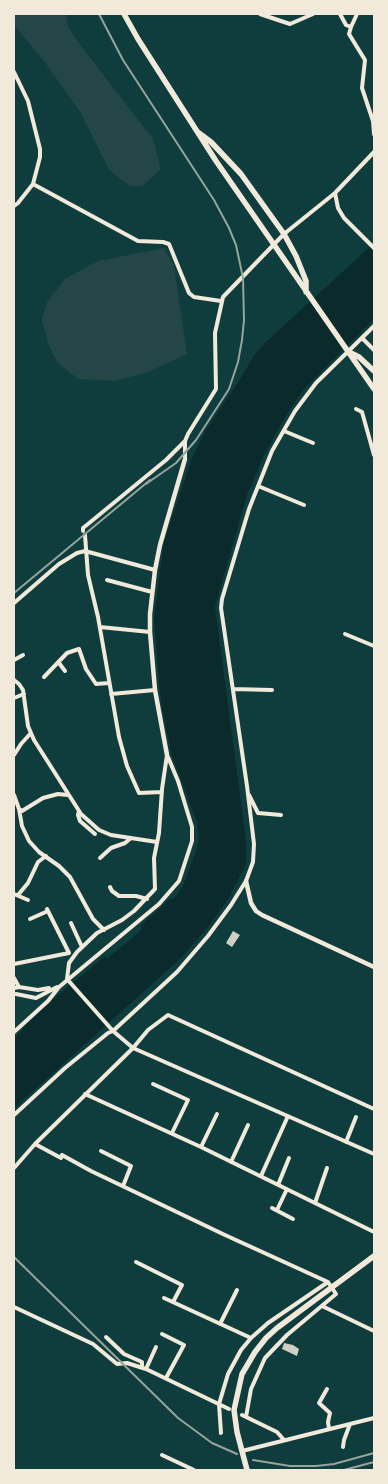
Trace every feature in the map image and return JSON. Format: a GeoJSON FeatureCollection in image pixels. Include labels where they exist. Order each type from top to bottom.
{"type":"FeatureCollection","features":[{"type":"Feature","properties":{"kind":"main road"},"geometry":{"type":"LineString","coordinates":[[124,14],[138,40],[196,131],[306,292],[351,353],[374,389]]}},
{"type":"Feature","properties":{"kind":"main road"},"geometry":{"type":"LineString","coordinates":[[196,131],[211,142],[241,174],[284,234],[296,256],[306,281],[306,292]]}},
{"type":"Feature","properties":{"kind":"main road"},"geometry":{"type":"LineString","coordinates":[[351,353],[359,357],[374,371]]}},
{"type":"Feature","properties":{"kind":"main road"},"geometry":{"type":"LineString","coordinates":[[247,1470],[234,1410],[240,1382],[250,1360],[266,1338],[330,1284],[374,1256]]}},
{"type":"Feature","properties":{"kind":"street"},"geometry":{"type":"LineString","coordinates":[[260,14],[290,24],[313,14]]}},
{"type":"Feature","properties":{"kind":"street"},"geometry":{"type":"LineString","coordinates":[[340,14],[346,25],[351,28]]}},
{"type":"Feature","properties":{"kind":"street"},"geometry":{"type":"LineString","coordinates":[[357,14],[349,34],[364,60],[362,88],[373,121],[374,134]]}},
{"type":"Feature","properties":{"kind":"street"},"geometry":{"type":"LineString","coordinates":[[14,72],[28,101],[40,149],[40,158],[33,184],[14,206]]}},
{"type":"Feature","properties":{"kind":"street"},"geometry":{"type":"LineString","coordinates":[[14,978],[15,995],[36,998],[68,981],[160,904],[179,881],[192,841],[192,827],[178,781],[167,755],[155,690],[150,632],[152,592],[154,570],[169,508],[184,460],[185,441],[216,389],[215,334],[221,301],[267,250],[335,193],[374,152]]}},
{"type":"Feature","properties":{"kind":"street"},"geometry":{"type":"LineString","coordinates":[[33,184],[138,241],[169,244],[189,293],[194,297],[221,301]]}},
{"type":"Feature","properties":{"kind":"street"},"geometry":{"type":"LineString","coordinates":[[335,193],[338,208],[344,218],[373,246]]}},
{"type":"Feature","properties":{"kind":"street"},"geometry":{"type":"LineString","coordinates":[[14,1114],[177,972],[231,905],[246,881],[253,862],[254,844],[221,608],[222,599],[249,509],[272,451],[295,411],[316,383],[374,326]]}},
{"type":"Feature","properties":{"kind":"street"},"geometry":{"type":"LineString","coordinates":[[362,338],[374,350]]}},
{"type":"Feature","properties":{"kind":"street"},"geometry":{"type":"LineString","coordinates":[[356,409],[362,412],[374,455]]}},
{"type":"Feature","properties":{"kind":"street"},"geometry":{"type":"LineString","coordinates":[[284,431],[313,443]]}},
{"type":"Feature","properties":{"kind":"street"},"geometry":{"type":"LineString","coordinates":[[162,792],[139,793],[127,766],[119,737],[100,627],[88,575],[85,552],[86,542],[83,528],[166,460],[185,441]]}},
{"type":"Feature","properties":{"kind":"street"},"geometry":{"type":"LineString","coordinates":[[258,486],[304,505]]}},
{"type":"Feature","properties":{"kind":"street"},"geometry":{"type":"LineString","coordinates":[[14,603],[69,557],[77,553],[85,552],[154,570]]}},
{"type":"Feature","properties":{"kind":"street"},"geometry":{"type":"LineString","coordinates":[[107,580],[152,592]]}},
{"type":"Feature","properties":{"kind":"street"},"geometry":{"type":"LineString","coordinates":[[100,627],[150,632]]}},
{"type":"Feature","properties":{"kind":"street"},"geometry":{"type":"LineString","coordinates":[[345,634],[374,646]]}},
{"type":"Feature","properties":{"kind":"street"},"geometry":{"type":"LineString","coordinates":[[44,677],[68,653],[79,649],[86,669],[96,684],[109,683]]}},
{"type":"Feature","properties":{"kind":"street"},"geometry":{"type":"LineString","coordinates":[[14,660],[22,655]]}},
{"type":"Feature","properties":{"kind":"street"},"geometry":{"type":"LineString","coordinates":[[58,664],[65,671]]}},
{"type":"Feature","properties":{"kind":"street"},"geometry":{"type":"LineString","coordinates":[[14,680],[19,684],[24,694],[30,734],[79,811],[99,830],[120,838],[157,842]]}},
{"type":"Feature","properties":{"kind":"street"},"geometry":{"type":"LineString","coordinates":[[233,689],[272,690]]}},
{"type":"Feature","properties":{"kind":"street"},"geometry":{"type":"LineString","coordinates":[[111,694],[155,690]]}},
{"type":"Feature","properties":{"kind":"street"},"geometry":{"type":"LineString","coordinates":[[14,698],[24,694]]}},
{"type":"Feature","properties":{"kind":"street"},"geometry":{"type":"LineString","coordinates":[[14,755],[30,734]]}},
{"type":"Feature","properties":{"kind":"street"},"geometry":{"type":"LineString","coordinates":[[14,964],[71,955],[89,939],[134,911],[155,889],[154,858],[167,755]]}},
{"type":"Feature","properties":{"kind":"street"},"geometry":{"type":"LineString","coordinates":[[248,793],[258,813],[281,815]]}},
{"type":"Feature","properties":{"kind":"street"},"geometry":{"type":"LineString","coordinates":[[14,794],[22,826],[29,841],[70,877],[93,919],[104,930]]}},
{"type":"Feature","properties":{"kind":"street"},"geometry":{"type":"LineString","coordinates":[[19,809],[22,811],[43,798],[58,794],[68,795]]}},
{"type":"Feature","properties":{"kind":"street"},"geometry":{"type":"LineString","coordinates":[[79,811],[80,821],[95,834]]}},
{"type":"Feature","properties":{"kind":"street"},"geometry":{"type":"LineString","coordinates":[[100,858],[111,848],[131,838]]}},
{"type":"Feature","properties":{"kind":"street"},"geometry":{"type":"LineString","coordinates":[[28,900],[16,895],[28,883],[38,862],[46,856]]}},
{"type":"Feature","properties":{"kind":"street"},"geometry":{"type":"LineString","coordinates":[[246,881],[256,911],[374,967]]}},
{"type":"Feature","properties":{"kind":"street"},"geometry":{"type":"LineString","coordinates":[[110,887],[119,896],[136,896],[147,899]]}},
{"type":"Feature","properties":{"kind":"street"},"geometry":{"type":"LineString","coordinates":[[30,919],[48,910],[71,955],[68,981],[112,1030],[133,1048],[146,1052],[374,1154]]}},
{"type":"Feature","properties":{"kind":"street"},"geometry":{"type":"LineString","coordinates":[[71,923],[82,947]]}},
{"type":"Feature","properties":{"kind":"street"},"geometry":{"type":"LineString","coordinates":[[16,988],[38,990],[59,986]]}},
{"type":"Feature","properties":{"kind":"street"},"geometry":{"type":"LineString","coordinates":[[14,1032],[48,1001],[59,986]]}},
{"type":"Feature","properties":{"kind":"street"},"geometry":{"type":"LineString","coordinates":[[14,1168],[35,1144],[133,1048],[148,1030],[168,1014],[374,1109]]}},
{"type":"Feature","properties":{"kind":"street"},"geometry":{"type":"LineString","coordinates":[[153,1084],[188,1100],[172,1134]]}},
{"type":"Feature","properties":{"kind":"street"},"geometry":{"type":"LineString","coordinates":[[85,1094],[278,1184],[374,1232]]}},
{"type":"Feature","properties":{"kind":"street"},"geometry":{"type":"LineString","coordinates":[[201,1148],[217,1114]]}},
{"type":"Feature","properties":{"kind":"street"},"geometry":{"type":"LineString","coordinates":[[261,1176],[288,1116]]}},
{"type":"Feature","properties":{"kind":"street"},"geometry":{"type":"LineString","coordinates":[[346,1142],[356,1117]]}},
{"type":"Feature","properties":{"kind":"street"},"geometry":{"type":"LineString","coordinates":[[231,1162],[248,1125]]}},
{"type":"Feature","properties":{"kind":"street"},"geometry":{"type":"LineString","coordinates":[[35,1144],[61,1158],[62,1155],[91,1171],[330,1284],[336,1294],[281,1340],[264,1358],[251,1389],[244,1416],[277,1432],[284,1440]]}},
{"type":"Feature","properties":{"kind":"street"},"geometry":{"type":"LineString","coordinates":[[101,1151],[131,1166],[123,1186]]}},
{"type":"Feature","properties":{"kind":"street"},"geometry":{"type":"LineString","coordinates":[[278,1184],[289,1158]]}},
{"type":"Feature","properties":{"kind":"street"},"geometry":{"type":"LineString","coordinates":[[314,1203],[327,1168]]}},
{"type":"Feature","properties":{"kind":"street"},"geometry":{"type":"LineString","coordinates":[[287,1189],[274,1209],[293,1218]]}},
{"type":"Feature","properties":{"kind":"street"},"geometry":{"type":"LineString","coordinates":[[136,1262],[182,1285],[173,1302]]}},
{"type":"Feature","properties":{"kind":"street"},"geometry":{"type":"LineString","coordinates":[[221,1433],[219,1404],[228,1374],[241,1350],[268,1323],[330,1284]]}},
{"type":"Feature","properties":{"kind":"street"},"geometry":{"type":"LineString","coordinates":[[220,1324],[237,1290]]}},
{"type":"Feature","properties":{"kind":"street"},"geometry":{"type":"LineString","coordinates":[[164,1298],[251,1338]]}},
{"type":"Feature","properties":{"kind":"street"},"geometry":{"type":"LineString","coordinates":[[322,1306],[374,1331]]}},
{"type":"Feature","properties":{"kind":"street"},"geometry":{"type":"LineString","coordinates":[[14,1307],[93,1344],[117,1364],[127,1363],[144,1368],[229,1409]]}},
{"type":"Feature","properties":{"kind":"street"},"geometry":{"type":"LineString","coordinates":[[162,1334],[184,1345],[166,1378]]}},
{"type":"Feature","properties":{"kind":"street"},"geometry":{"type":"LineString","coordinates":[[106,1337],[124,1354],[142,1362],[144,1368]]}},
{"type":"Feature","properties":{"kind":"street"},"geometry":{"type":"LineString","coordinates":[[144,1368],[156,1347]]}},
{"type":"Feature","properties":{"kind":"street"},"geometry":{"type":"LineString","coordinates":[[327,1389],[320,1403],[330,1414],[329,1430]]}},
{"type":"Feature","properties":{"kind":"street"},"geometry":{"type":"LineString","coordinates":[[242,1450],[374,1418]]}},
{"type":"Feature","properties":{"kind":"street"},"geometry":{"type":"LineString","coordinates":[[343,1447],[350,1424]]}},
{"type":"Feature","properties":{"kind":"street"},"geometry":{"type":"LineString","coordinates":[[162,1455],[194,1470]]}},
{"type":"Feature","properties":{"kind":"shaded area"},"geometry":{"type":"Polygon","coordinates":[[[14,14],[66,14],[68,27],[81,46],[153,139],[161,169],[142,186],[130,186],[109,170],[81,113],[44,61],[14,25],[14,14]]]}},
{"type":"Feature","properties":{"kind":"shaded area"},"geometry":{"type":"Polygon","coordinates":[[[374,243],[374,319],[303,390],[264,455],[247,495],[215,607],[246,841],[246,864],[227,901],[182,957],[14,1108],[14,1039],[38,1012],[105,956],[107,959],[142,930],[140,926],[170,899],[174,899],[183,886],[197,848],[199,838],[197,822],[172,756],[161,703],[154,619],[164,542],[192,458],[206,430],[253,357],[266,342],[374,243]]]}},
{"type":"Feature","properties":{"kind":"shaded area"},"geometry":{"type":"Polygon","coordinates":[[[164,248],[174,265],[187,354],[148,372],[115,381],[78,379],[58,363],[49,346],[42,320],[47,302],[65,279],[98,261],[164,248]]]}},
{"type":"Feature","properties":{"kind":"building"},"geometry":{"type":"Polygon","coordinates":[[[233,931],[240,935],[232,947],[226,943],[233,931]]]}},
{"type":"Feature","properties":{"kind":"building"},"geometry":{"type":"Polygon","coordinates":[[[284,1343],[299,1349],[297,1356],[282,1349],[284,1343]]]}},
{"type":"Feature","properties":{"kind":"railway"},"geometry":{"type":"LineString","coordinates":[[99,14],[123,60],[214,200],[236,245],[243,278],[244,320],[242,340],[238,362],[229,389],[196,440],[176,463],[146,484]]}},
{"type":"Feature","properties":{"kind":"railway"},"geometry":{"type":"LineString","coordinates":[[14,593],[150,480]]}},
{"type":"Feature","properties":{"kind":"railway"},"geometry":{"type":"LineString","coordinates":[[14,1257],[178,1418],[212,1443],[237,1454]]}},
{"type":"Feature","properties":{"kind":"railway"},"geometry":{"type":"LineString","coordinates":[[253,1460],[290,1466],[316,1466],[334,1464],[374,1453]]}},
{"type":"Feature","properties":{"kind":"railway"},"geometry":{"type":"LineString","coordinates":[[344,1470],[374,1462]]}}]}
